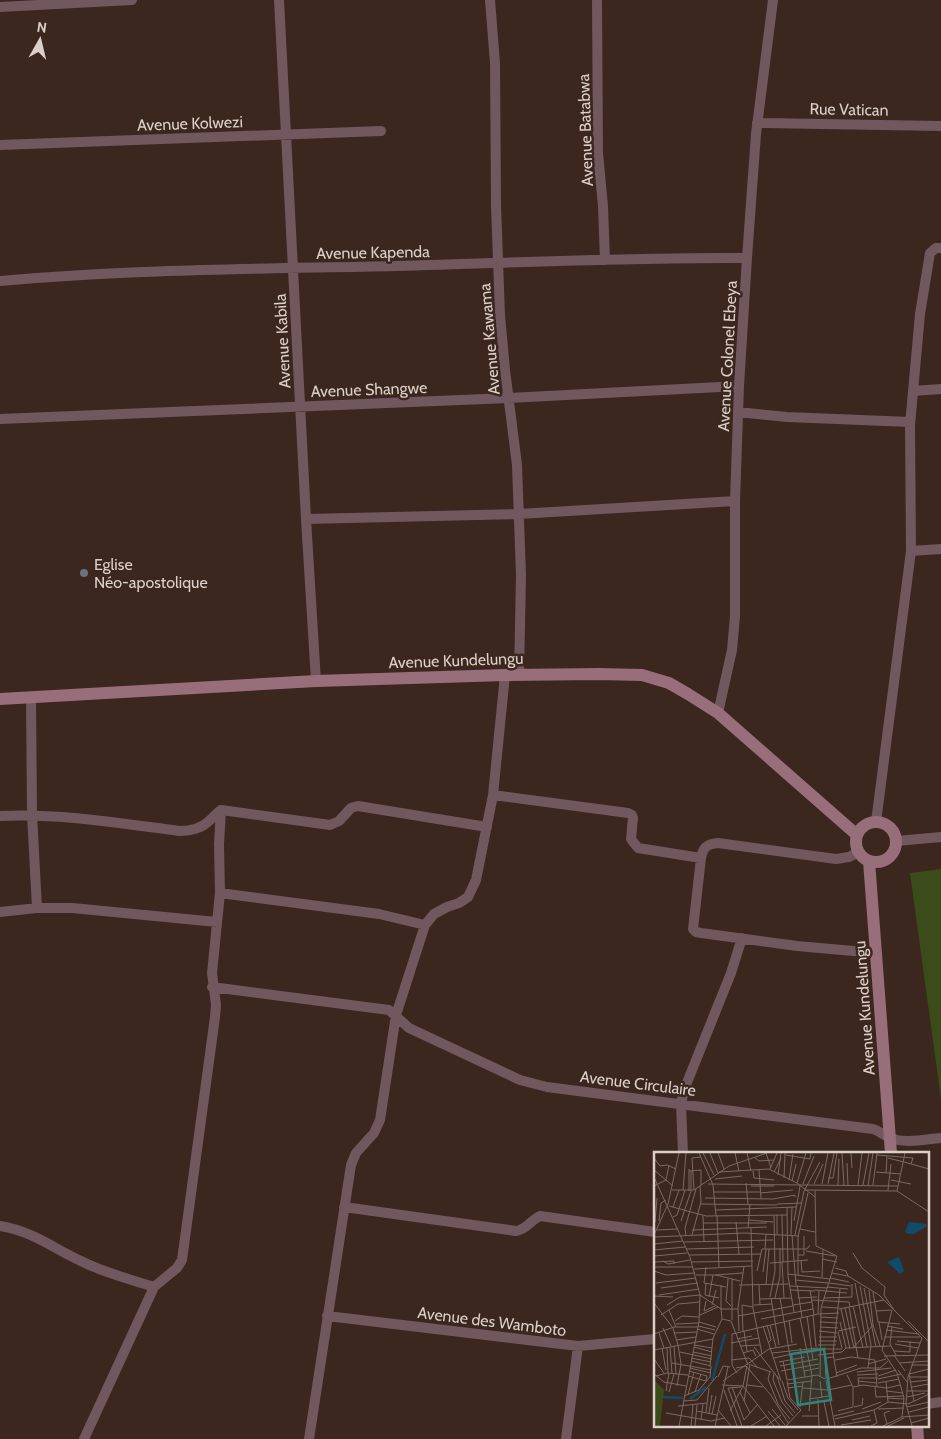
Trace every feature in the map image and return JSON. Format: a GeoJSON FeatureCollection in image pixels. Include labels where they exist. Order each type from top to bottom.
{"type":"FeatureCollection","features":[{"type":"Feature","properties":{"kind":"street"},"geometry":{"type":"LineString","coordinates":[[0,7],[132,0]]}},
{"type":"Feature","properties":{"kind":"street","name":"Avenue Kabila"},"geometry":{"type":"LineString","coordinates":[[279,0],[316,681]]}},
{"type":"Feature","properties":{"kind":"street","name":"Avenue Kawama"},"geometry":{"type":"LineString","coordinates":[[490,0],[494,29],[496,81],[497,263],[505,370],[517,466],[521,583],[519,675]]}},
{"type":"Feature","properties":{"kind":"street","name":"Avenue Batabwa"},"geometry":{"type":"LineString","coordinates":[[597,0],[598,153],[604,206],[605,260]]}},
{"type":"Feature","properties":{"kind":"street","name":"Avenue Colonel Ebeya"},"geometry":{"type":"LineString","coordinates":[[718,713],[732,650],[736,580],[738,412],[747,258],[757,123],[774,0]]}},
{"type":"Feature","properties":{"kind":"street","name":"Rue Vatican"},"geometry":{"type":"LineString","coordinates":[[757,123],[941,126]]}},
{"type":"Feature","properties":{"kind":"street","name":"Avenue Kolwezi"},"geometry":{"type":"LineString","coordinates":[[0,145],[381,130]]}},
{"type":"Feature","properties":{"kind":"street"},"geometry":{"type":"LineString","coordinates":[[876,822],[911,551],[910,422],[924,280],[930,252],[936,248],[941,248]]}},
{"type":"Feature","properties":{"kind":"street","name":"Avenue Kapenda"},"geometry":{"type":"LineString","coordinates":[[0,281],[151,271],[747,258]]}},
{"type":"Feature","properties":{"kind":"street","name":"Avenue Shangwe"},"geometry":{"type":"LineString","coordinates":[[0,419],[509,398],[739,386]]}},
{"type":"Feature","properties":{"kind":"street"},"geometry":{"type":"LineString","coordinates":[[913,391],[941,389]]}},
{"type":"Feature","properties":{"kind":"street"},"geometry":{"type":"LineString","coordinates":[[738,412],[787,417],[910,422]]}},
{"type":"Feature","properties":{"kind":"street"},"geometry":{"type":"LineString","coordinates":[[306,519],[519,514],[736,501]]}},
{"type":"Feature","properties":{"kind":"street"},"geometry":{"type":"LineString","coordinates":[[911,551],[941,549]]}},
{"type":"Feature","properties":{"kind":"street"},"geometry":{"type":"LineString","coordinates":[[309,1439],[353,1158],[374,1133],[380,1120],[396,1014],[425,925],[434,914],[446,907],[459,903],[471,893],[476,880],[493,795],[505,675]]}},
{"type":"Feature","properties":{"kind":"street","name":"Avenue Kundelungu"},"geometry":{"type":"LineString","coordinates":[[0,699],[316,681],[505,675],[642,675],[669,683],[718,713],[857,835]]}},
{"type":"Feature","properties":{"kind":"street"},"geometry":{"type":"LineString","coordinates":[[31,697],[32,814],[37,908]]}},
{"type":"Feature","properties":{"kind":"street"},"geometry":{"type":"LineString","coordinates":[[493,795],[630,814],[633,818],[631,839],[638,848],[701,858]]}},
{"type":"Feature","properties":{"kind":"street"},"geometry":{"type":"LineString","coordinates":[[0,816],[32,814],[189,831],[209,822],[221,810],[330,825],[339,821],[350,808],[358,806],[487,827]]}},
{"type":"Feature","properties":{"kind":"street"},"geometry":{"type":"LineString","coordinates":[[84,1439],[154,1287],[177,1268],[182,1260],[216,1005],[212,987],[212,973],[220,893],[218,844],[221,810]]}},
{"type":"Feature","properties":{"kind":"street"},"geometry":{"type":"LineString","coordinates":[[876,822],[884,823],[890,827],[895,833],[897,841],[896,849],[892,856],[885,861],[877,863],[869,861],[858,852],[856,847],[857,835],[864,826],[876,822]]}},
{"type":"Feature","properties":{"kind":"street"},"geometry":{"type":"LineString","coordinates":[[897,841],[941,837]]}},
{"type":"Feature","properties":{"kind":"street"},"geometry":{"type":"LineString","coordinates":[[858,852],[849,857],[836,859],[718,843],[706,846],[703,849],[701,858],[693,928],[696,932],[701,933],[797,946],[876,953]]}},
{"type":"Feature","properties":{"kind":"street","name":"Avenue Kundelungu"},"geometry":{"type":"LineString","coordinates":[[869,861],[891,1152]]}},
{"type":"Feature","properties":{"kind":"street"},"geometry":{"type":"LineString","coordinates":[[220,893],[379,914],[425,925]]}},
{"type":"Feature","properties":{"kind":"street"},"geometry":{"type":"LineString","coordinates":[[0,912],[37,908],[72,908],[217,922]]}},
{"type":"Feature","properties":{"kind":"street"},"geometry":{"type":"LineString","coordinates":[[683,1152],[682,1104],[689,1077],[732,972],[742,938]]}},
{"type":"Feature","properties":{"kind":"street"},"geometry":{"type":"LineString","coordinates":[[212,987],[385,1009],[396,1014]]}},
{"type":"Feature","properties":{"kind":"street","name":"Avenue Circulaire"},"geometry":{"type":"LineString","coordinates":[[396,1014],[409,1028],[520,1080],[547,1086],[873,1129],[881,1131],[890,1138]]}},
{"type":"Feature","properties":{"kind":"street"},"geometry":{"type":"LineString","coordinates":[[890,1138],[903,1140],[941,1138]]}},
{"type":"Feature","properties":{"kind":"street"},"geometry":{"type":"LineString","coordinates":[[344,1207],[516,1231],[522,1230],[540,1216],[654,1232]]}},
{"type":"Feature","properties":{"kind":"street"},"geometry":{"type":"LineString","coordinates":[[0,1226],[33,1235],[82,1262],[154,1287]]}},
{"type":"Feature","properties":{"kind":"street","name":"Avenue des Wamboto"},"geometry":{"type":"LineString","coordinates":[[327,1316],[578,1346],[654,1339]]}},
{"type":"Feature","properties":{"kind":"street"},"geometry":{"type":"LineString","coordinates":[[566,1439],[578,1346]]}},
{"type":"Feature","properties":{"kind":"street"},"geometry":{"type":"LineString","coordinates":[[928,1404],[941,1402]]}},
{"type":"Feature","properties":{"kind":"street"},"geometry":{"type":"LineString","coordinates":[[917,1426],[918,1439]]}},
{"type":"Feature","properties":{"kind":"green space"},"geometry":{"type":"Polygon","coordinates":[[[941,869],[941,1099],[910,873],[941,869]]]}},
{"type":"Feature","properties":{"kind":"place","name":"Eglise Néo-apostolique"},"geometry":{"type":"Point","coordinates":[84,573]}}]}
